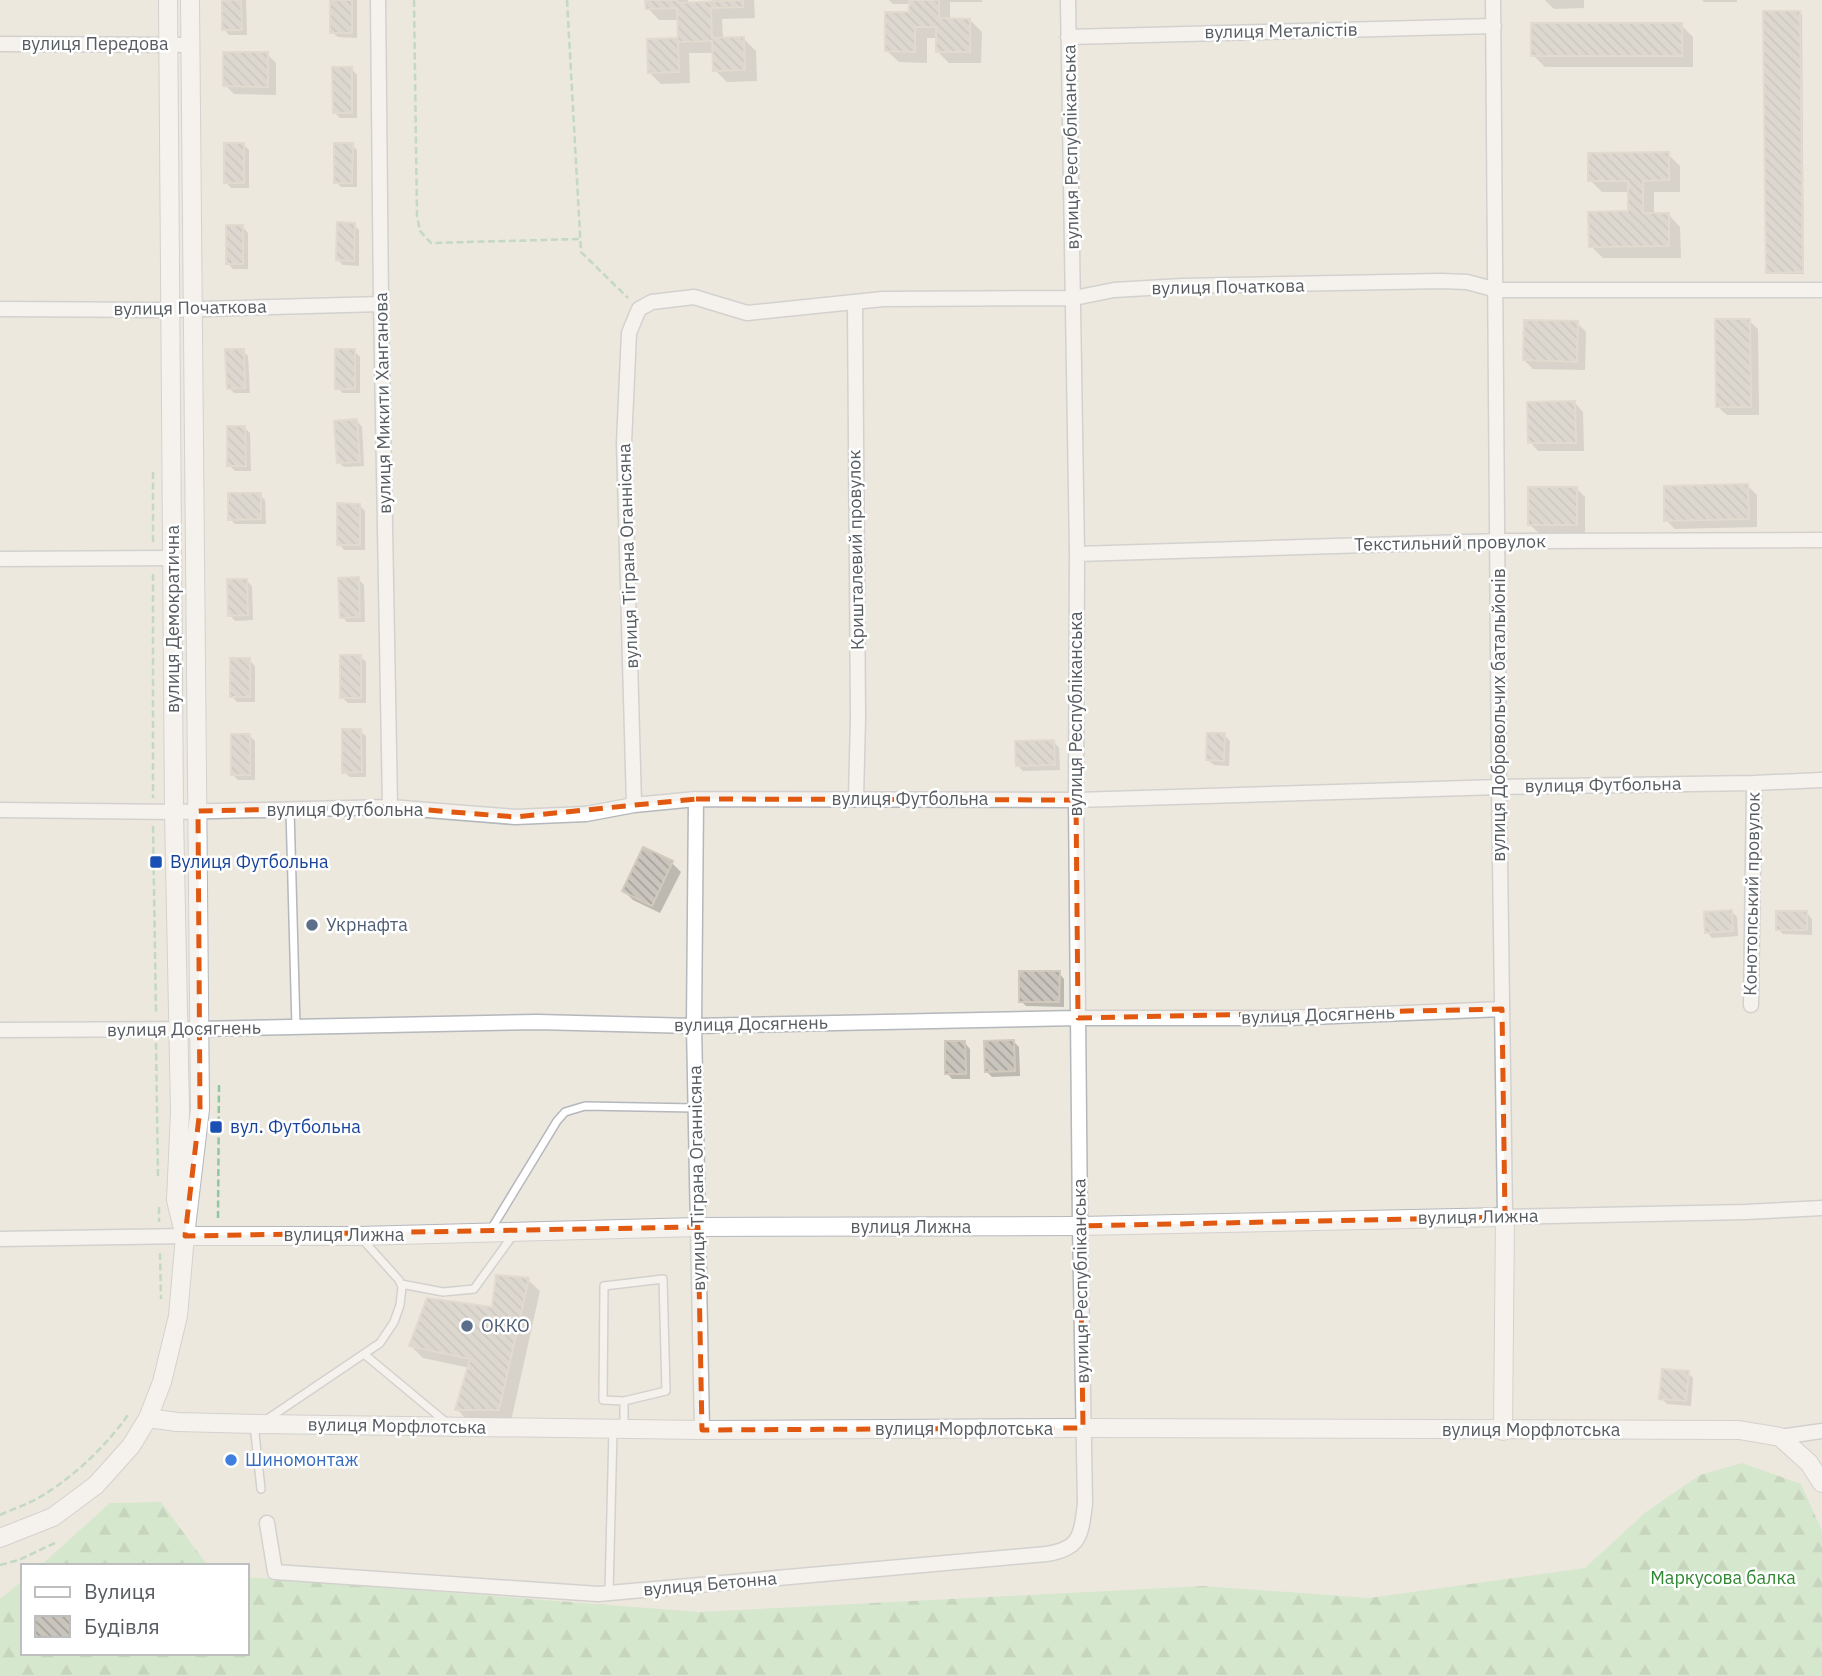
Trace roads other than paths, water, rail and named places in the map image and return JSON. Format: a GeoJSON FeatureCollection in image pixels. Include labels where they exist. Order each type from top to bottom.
{"type":"FeatureCollection","features":[{"type":"Feature","properties":{"kind":"street","name":"вулиця Демократична"},"geometry":{"type":"LineString","coordinates":[[168,0],[174,812],[180,1112],[176,1200],[185,1236]]}},
{"type":"Feature","properties":{"kind":"street","name":"вулиця Демократична"},"geometry":{"type":"LineString","coordinates":[[0,1538],[53,1517],[96,1485],[131,1446],[148,1418],[162,1382],[178,1316],[200,1109],[191,0]]}},
{"type":"Feature","properties":{"kind":"street","name":"вулиця Микити Ханганова"},"geometry":{"type":"LineString","coordinates":[[378,0],[380,304],[390,807]]}},
{"type":"Feature","properties":{"kind":"street","name":"вулиця Республіканська"},"geometry":{"type":"LineString","coordinates":[[1068,0],[1077,554],[1076,800],[1083,1428]]}},
{"type":"Feature","properties":{"kind":"street","name":"вулиця Добровольчих батальйонів"},"geometry":{"type":"LineString","coordinates":[[1493,0],[1505,1217],[1503,1431]]}},
{"type":"Feature","properties":{"kind":"street","name":"вулиця Металістів"},"geometry":{"type":"LineString","coordinates":[[1068,37],[1494,26]]}},
{"type":"Feature","properties":{"kind":"street","name":"вулиця Передова"},"geometry":{"type":"LineString","coordinates":[[0,44],[191,44]]}},
{"type":"Feature","properties":{"kind":"street","name":"вулиця Початкова"},"geometry":{"type":"LineString","coordinates":[[639,309],[652,302],[694,297],[747,313],[856,302],[936,298],[1074,298],[1114,290],[1182,286],[1441,281],[1467,282],[1497,290],[1822,290]]}},
{"type":"Feature","properties":{"kind":"street","name":"Кришталевий провулок"},"geometry":{"type":"LineString","coordinates":[[856,302],[856,799]]}},
{"type":"Feature","properties":{"kind":"street","name":"вулиця Початкова"},"geometry":{"type":"LineString","coordinates":[[0,309],[169,310],[380,304]]}},
{"type":"Feature","properties":{"kind":"street","name":"вулиця Тіграна Оганнісяна"},"geometry":{"type":"LineString","coordinates":[[634,806],[624,443],[629,333],[639,309]]}},
{"type":"Feature","properties":{"kind":"street","name":"Текстильний провулок"},"geometry":{"type":"LineString","coordinates":[[1077,554],[1498,541],[1822,540]]}},
{"type":"Feature","properties":{"kind":"street"},"geometry":{"type":"LineString","coordinates":[[0,559],[172,558]]}},
{"type":"Feature","properties":{"kind":"street","name":"вулиця Футбольна"},"geometry":{"type":"LineString","coordinates":[[0,810],[174,812],[390,807],[515,817],[586,814],[696,799],[1076,800],[1499,786],[1822,780]]}},
{"type":"Feature","properties":{"kind":"street","name":"Конотопський провулок"},"geometry":{"type":"LineString","coordinates":[[1751,1005],[1754,783]]}},
{"type":"Feature","properties":{"kind":"street","name":"вулиця Тіграна Оганнісяна"},"geometry":{"type":"LineString","coordinates":[[696,799],[694,1026],[702,1430]]}},
{"type":"Feature","properties":{"kind":"street","name":"вулиця Досягнень"},"geometry":{"type":"LineString","coordinates":[[0,1030],[537,1022],[694,1026],[1079,1018],[1288,1018],[1502,1009]]}},
{"type":"Feature","properties":{"kind":"street","name":"вулиця Лижна"},"geometry":{"type":"LineString","coordinates":[[0,1239],[359,1236],[698,1227],[1080,1226],[1745,1212],[1822,1208]]}},
{"type":"Feature","properties":{"kind":"street","name":"вулиця Морфлотська"},"geometry":{"type":"LineString","coordinates":[[148,1418],[177,1422],[257,1424],[702,1430],[1739,1430],[1780,1437],[1822,1431]]}},
{"type":"Feature","properties":{"kind":"street","name":"вулиця Бетонна"},"geometry":{"type":"LineString","coordinates":[[267,1522],[275,1572],[598,1594],[1064,1551],[1079,1536],[1083,1523],[1083,1428]]}},
{"type":"Feature","properties":{"kind":"street"},"geometry":{"type":"LineString","coordinates":[[1780,1437],[1809,1463],[1822,1483]]}},
{"type":"Feature","properties":{"kind":"lane"},"geometry":{"type":"LineString","coordinates":[[290,809],[296,1027]]}},
{"type":"Feature","properties":{"kind":"lane"},"geometry":{"type":"LineString","coordinates":[[489,1233],[565,1112],[585,1106],[695,1108]]}},
{"type":"Feature","properties":{"kind":"lane"},"geometry":{"type":"LineString","coordinates":[[359,1236],[401,1284],[443,1292],[474,1289],[515,1232]]}},
{"type":"Feature","properties":{"kind":"lane"},"geometry":{"type":"LineString","coordinates":[[663,1279],[666,1391],[624,1401],[603,1400],[604,1286],[663,1279]]}},
{"type":"Feature","properties":{"kind":"lane"},"geometry":{"type":"LineString","coordinates":[[261,1489],[257,1424],[380,1343],[394,1322],[400,1305],[401,1284]]}},
{"type":"Feature","properties":{"kind":"lane"},"geometry":{"type":"LineString","coordinates":[[364,1354],[452,1427]]}},
{"type":"Feature","properties":{"kind":"lane"},"geometry":{"type":"LineString","coordinates":[[609,1593],[618,1429],[624,1401]]}},
{"type":"Feature","properties":{"kind":"place","name":"Вулиця Футбольна"},"geometry":{"type":"Point","coordinates":[156,862]}},
{"type":"Feature","properties":{"kind":"place","name":"Укрнафта"},"geometry":{"type":"Point","coordinates":[312,925]}},
{"type":"Feature","properties":{"kind":"place","name":"вул. Футбольна"},"geometry":{"type":"Point","coordinates":[216,1127]}},
{"type":"Feature","properties":{"kind":"place","name":"ОККО"},"geometry":{"type":"Point","coordinates":[467,1326]}},
{"type":"Feature","properties":{"kind":"place","name":"Шиномонтаж"},"geometry":{"type":"Point","coordinates":[231,1460]}},
{"type":"Feature","properties":{"kind":"park label","name":"Маркусова балка"},"geometry":{"type":"Point","coordinates":[1723,1578]}}]}
